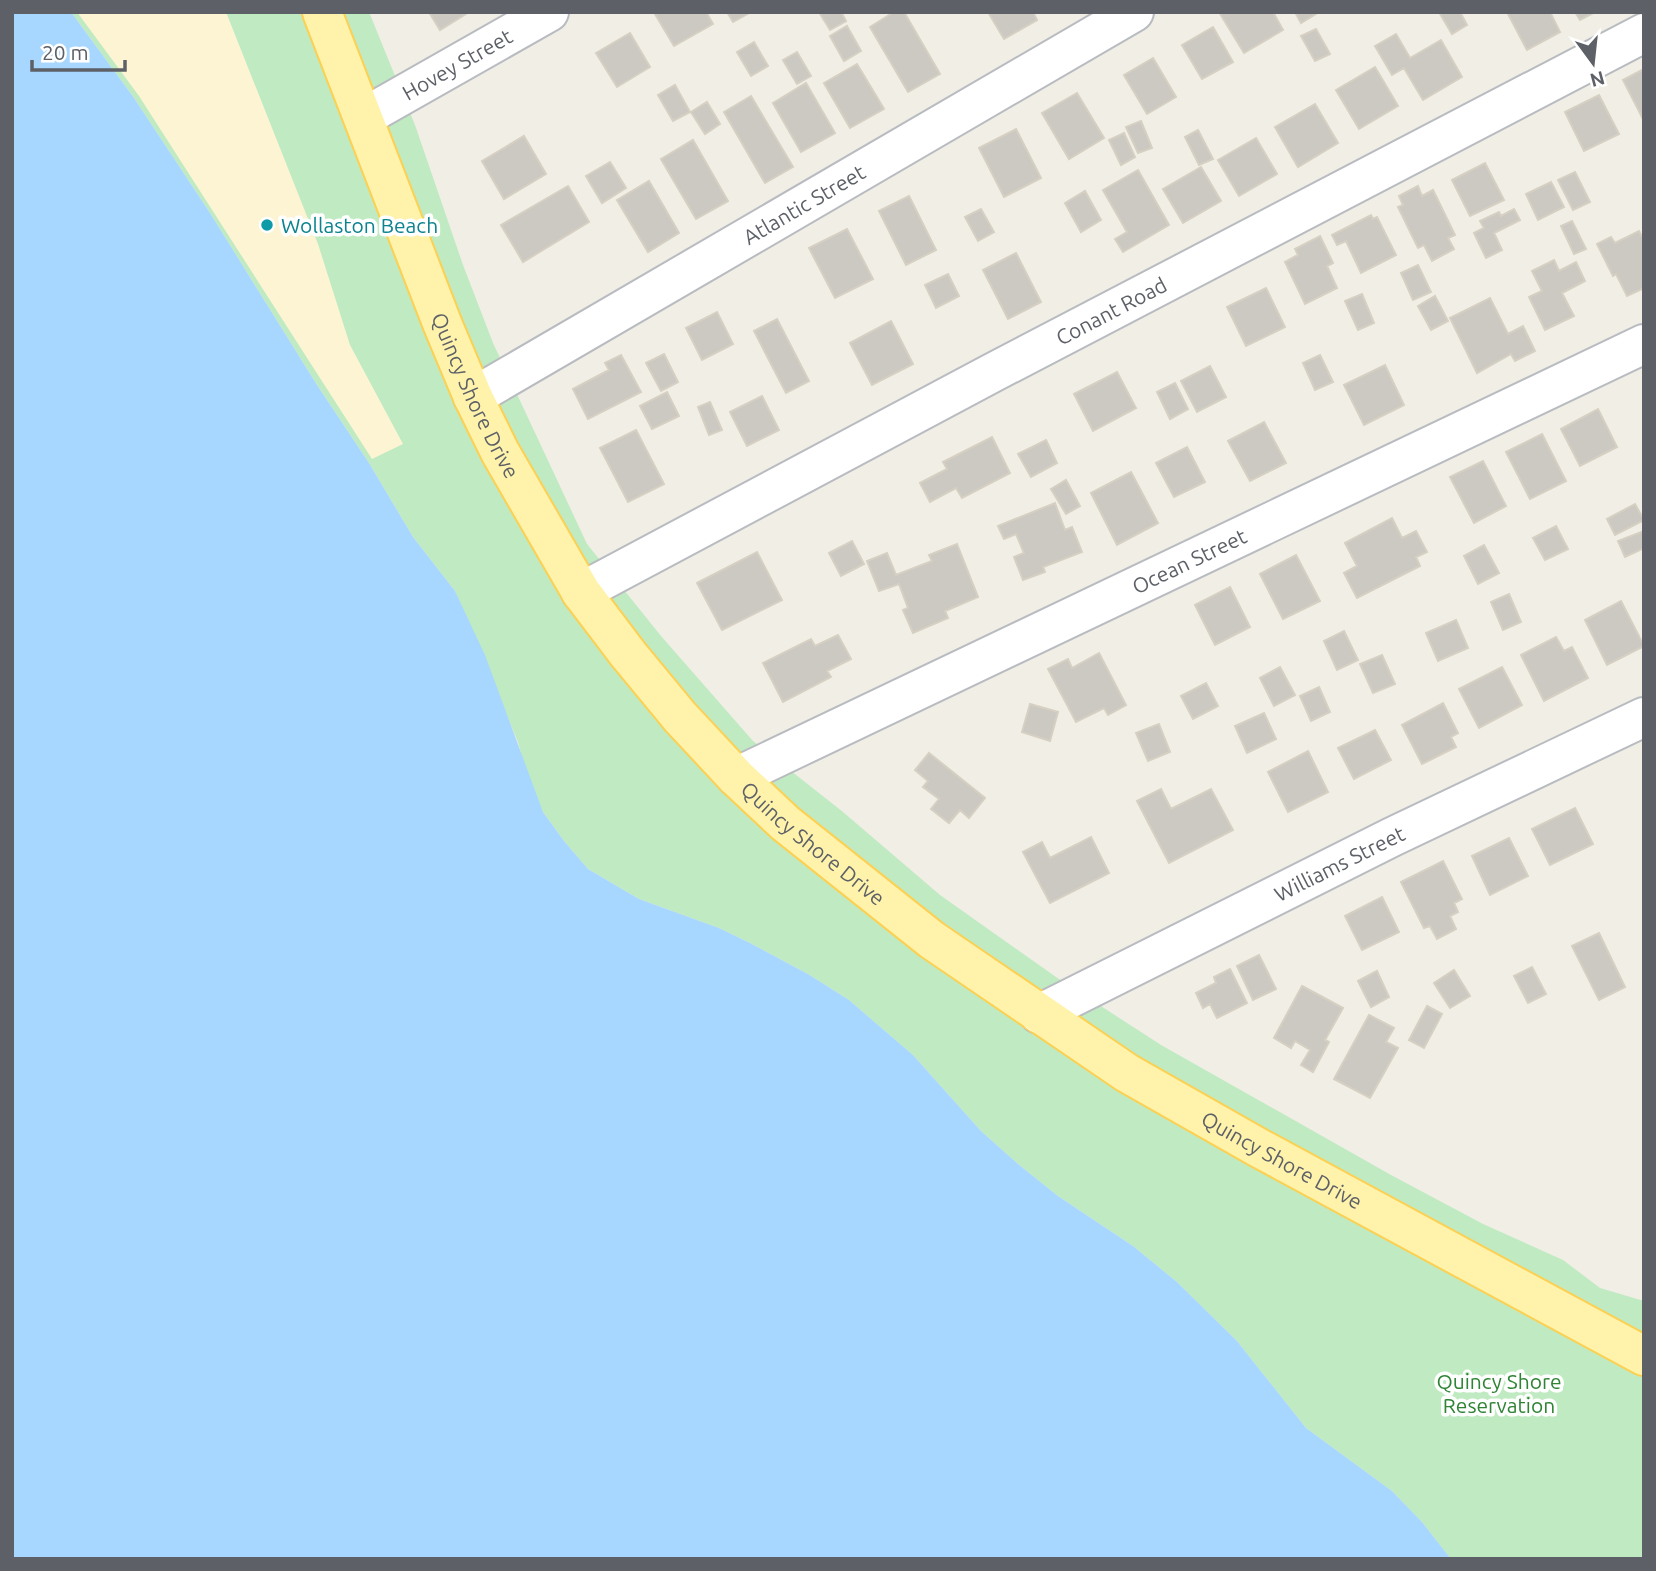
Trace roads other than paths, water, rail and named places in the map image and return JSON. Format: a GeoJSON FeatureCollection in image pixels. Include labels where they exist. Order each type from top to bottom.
{"type":"FeatureCollection","features":[{"type":"Feature","properties":{"kind":"main road","name":"Quincy Shore Drive"},"geometry":{"type":"LineString","coordinates":[[322,12],[473,397],[500,452],[581,592],[680,718],[736,776],[785,823],[932,940],[1127,1073],[1644,1356]]}},
{"type":"Feature","properties":{"kind":"street","name":"Hovey Street"},"geometry":{"type":"LineString","coordinates":[[363,117],[549,12]]}},
{"type":"Feature","properties":{"kind":"street","name":"Atlantic Street"},"geometry":{"type":"LineString","coordinates":[[473,397],[1134,12]]}},
{"type":"Feature","properties":{"kind":"street","name":"Conant Road"},"geometry":{"type":"LineString","coordinates":[[581,592],[1004,367],[1644,33]]}},
{"type":"Feature","properties":{"kind":"street","name":"Ocean Street"},"geometry":{"type":"LineString","coordinates":[[736,776],[1641,352]]}},
{"type":"Feature","properties":{"kind":"street","name":"Williams Street"},"geometry":{"type":"LineString","coordinates":[[1039,1014],[1392,837],[1644,717]]}},
{"type":"Feature","properties":{"kind":"water"},"geometry":{"type":"Polygon","coordinates":[[[12,12],[71,12],[134,98],[369,463],[413,537],[455,591],[485,655],[543,812],[588,869],[639,899],[719,928],[750,943],[849,1000],[913,1055],[981,1131],[1018,1164],[1058,1196],[1133,1246],[1177,1282],[1237,1341],[1306,1428],[1392,1491],[1422,1522],[1451,1559],[12,1559],[12,12]]]}},
{"type":"Feature","properties":{"kind":"place","name":"Wollaston Beach"},"geometry":{"type":"Point","coordinates":[267,225]}},
{"type":"Feature","properties":{"kind":"park label","name":"Quincy Shore Reservation"},"geometry":{"type":"Point","coordinates":[1499,1393]}}]}
